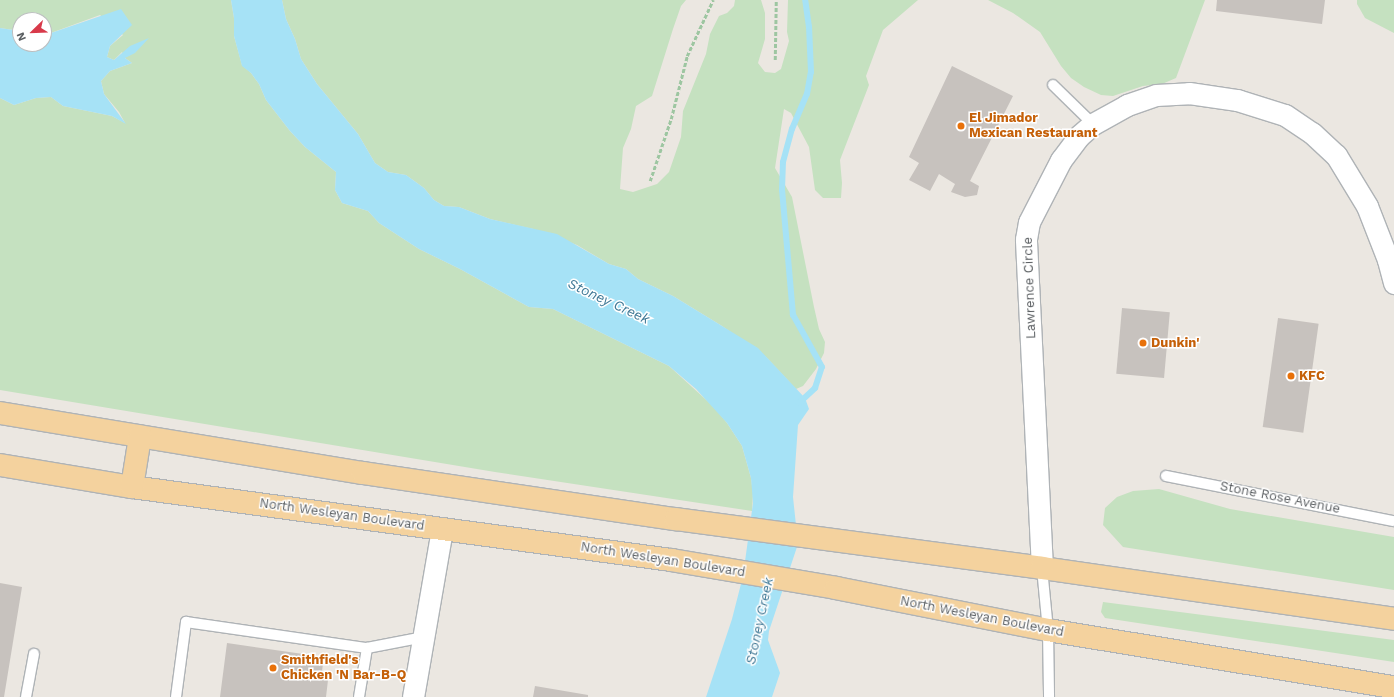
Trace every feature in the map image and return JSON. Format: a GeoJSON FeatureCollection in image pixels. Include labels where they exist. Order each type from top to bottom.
{"type":"FeatureCollection","features":[{"type":"Feature","properties":{"kind":"highway"},"geometry":{"type":"LineString","coordinates":[[0,413],[363,474],[676,519],[1042,568],[1394,620]]}},
{"type":"Feature","properties":{"kind":"highway"},"geometry":{"type":"LineString","coordinates":[[132,487],[140,437]]}},
{"type":"Feature","properties":{"kind":"highway","name":"North Wesleyan Boulevard"},"geometry":{"type":"LineString","coordinates":[[0,466],[132,487],[671,560],[836,588],[1048,630],[1394,687]]}},
{"type":"Feature","properties":{"kind":"street","name":"Lawrence Circle"},"geometry":{"type":"LineString","coordinates":[[1042,568],[1026,239],[1030,222],[1054,173],[1079,136],[1093,124],[1127,105],[1156,95],[1189,93],[1237,100],[1285,115],[1312,133],[1336,155],[1367,206],[1388,260],[1394,283]]}},
{"type":"Feature","properties":{"kind":"street"},"geometry":{"type":"LineString","coordinates":[[413,697],[442,529]]}},
{"type":"Feature","properties":{"kind":"lane"},"geometry":{"type":"LineString","coordinates":[[1053,85],[1093,124]]}},
{"type":"Feature","properties":{"kind":"lane","name":"Stone Rose Avenue"},"geometry":{"type":"LineString","coordinates":[[1166,476],[1394,521]]}},
{"type":"Feature","properties":{"kind":"lane"},"geometry":{"type":"LineString","coordinates":[[1042,568],[1048,630],[1049,697]]}},
{"type":"Feature","properties":{"kind":"lane"},"geometry":{"type":"LineString","coordinates":[[176,697],[186,622],[366,648],[424,637]]}},
{"type":"Feature","properties":{"kind":"lane"},"geometry":{"type":"LineString","coordinates":[[359,697],[366,648]]}},
{"type":"Feature","properties":{"kind":"lane"},"geometry":{"type":"LineString","coordinates":[[26,697],[34,654]]}},
{"type":"Feature","properties":{"kind":"path"},"geometry":{"type":"LineString","coordinates":[[650,181],[671,119],[687,56],[713,0]]}},
{"type":"Feature","properties":{"kind":"path"},"geometry":{"type":"LineString","coordinates":[[775,60],[776,0]]}},
{"type":"Feature","properties":{"kind":"green space"},"geometry":{"type":"Polygon","coordinates":[[[0,0],[231,0],[234,18],[234,36],[242,65],[251,73],[259,84],[266,100],[290,131],[305,147],[336,172],[335,190],[342,203],[368,211],[379,223],[419,249],[460,269],[529,307],[553,309],[669,366],[714,407],[727,423],[742,446],[751,478],[753,493],[752,511],[495,472],[0,390],[0,98],[14,105],[36,98],[51,97],[63,106],[112,116],[125,123],[119,112],[104,94],[101,81],[110,71],[132,63],[125,58],[122,52],[114,60],[107,57],[110,46],[123,35],[100,15],[52,33],[52,12],[12,12],[12,30],[0,28],[0,0]]]}},
{"type":"Feature","properties":{"kind":"green space"},"geometry":{"type":"Polygon","coordinates":[[[282,0],[686,0],[681,6],[652,96],[636,106],[631,129],[623,148],[620,189],[633,192],[657,184],[669,172],[681,137],[683,111],[706,54],[710,34],[719,16],[727,13],[734,6],[735,0],[761,0],[765,13],[765,39],[758,63],[765,72],[775,73],[781,69],[789,41],[787,32],[788,0],[918,0],[883,30],[866,76],[869,85],[840,160],[842,183],[841,198],[823,198],[815,190],[809,147],[791,113],[784,109],[775,168],[792,197],[819,329],[825,342],[824,353],[816,369],[803,386],[796,389],[766,357],[722,326],[673,296],[638,279],[626,269],[609,264],[577,245],[533,229],[490,219],[459,207],[444,206],[434,200],[424,188],[406,175],[388,172],[375,163],[358,134],[317,84],[301,59],[295,39],[286,19],[282,0]]]}},
{"type":"Feature","properties":{"kind":"green space"},"geometry":{"type":"Polygon","coordinates":[[[988,0],[1205,0],[1176,78],[1162,84],[1143,86],[1113,96],[1101,95],[1084,87],[1071,78],[1061,66],[1040,32],[1013,13],[988,0]]]}},
{"type":"Feature","properties":{"kind":"green space"},"geometry":{"type":"Polygon","coordinates":[[[1357,0],[1394,0],[1394,33],[1365,18],[1357,4],[1357,0]]]}},
{"type":"Feature","properties":{"kind":"green space"},"geometry":{"type":"Polygon","coordinates":[[[1159,489],[1230,509],[1394,537],[1394,590],[1123,547],[1103,525],[1105,508],[1117,497],[1133,491],[1159,489]]]}},
{"type":"Feature","properties":{"kind":"green space"},"geometry":{"type":"Polygon","coordinates":[[[1103,602],[1394,640],[1394,662],[1105,618],[1101,612],[1103,602]]]}},
{"type":"Feature","properties":{"kind":"water","name":"Stoney Creek"},"geometry":{"type":"Polygon","coordinates":[[[231,0],[282,0],[286,19],[295,39],[301,59],[317,84],[358,134],[375,163],[388,172],[406,175],[424,188],[434,200],[444,206],[459,207],[490,219],[557,234],[609,264],[626,269],[638,279],[673,296],[758,348],[805,398],[809,409],[798,425],[793,497],[798,544],[769,631],[768,640],[780,673],[772,697],[706,697],[732,619],[743,576],[753,503],[751,478],[742,446],[727,423],[696,389],[669,366],[553,309],[529,307],[460,269],[419,249],[379,223],[368,211],[342,203],[335,190],[336,172],[305,147],[290,131],[266,100],[259,84],[251,73],[242,66],[234,36],[234,18],[231,0]]]}},
{"type":"Feature","properties":{"kind":"water"},"geometry":{"type":"Polygon","coordinates":[[[121,9],[132,25],[110,46],[107,57],[114,60],[130,46],[149,38],[135,53],[125,58],[132,63],[110,71],[101,81],[104,94],[126,124],[112,116],[63,106],[51,97],[36,98],[14,105],[0,98],[0,28],[12,30],[12,52],[52,52],[52,33],[121,9]]]}},
{"type":"Feature","properties":{"kind":"building"},"geometry":{"type":"Polygon","coordinates":[[[1217,0],[1325,0],[1322,24],[1216,11],[1217,0]]]}},
{"type":"Feature","properties":{"kind":"building","name":"El Jimador Mexican Restaurant"},"geometry":{"type":"Polygon","coordinates":[[[952,66],[1013,96],[970,181],[979,186],[977,195],[965,197],[951,192],[955,184],[939,174],[930,191],[909,180],[919,163],[909,157],[952,66]]]}},
{"type":"Feature","properties":{"kind":"building","name":"Dunkin'"},"geometry":{"type":"Polygon","coordinates":[[[1122,308],[1170,312],[1164,378],[1116,374],[1122,308]]]}},
{"type":"Feature","properties":{"kind":"building","name":"KFC"},"geometry":{"type":"Polygon","coordinates":[[[1278,318],[1319,324],[1303,433],[1263,427],[1278,318]]]}},
{"type":"Feature","properties":{"kind":"building"},"geometry":{"type":"Polygon","coordinates":[[[0,583],[22,587],[4,697],[0,697],[0,583]]]}},
{"type":"Feature","properties":{"kind":"building","name":"Smithfield's Chicken 'N Bar-B-Q"},"geometry":{"type":"Polygon","coordinates":[[[227,643],[324,657],[321,678],[328,680],[326,697],[220,697],[227,643]]]}},
{"type":"Feature","properties":{"kind":"building"},"geometry":{"type":"Polygon","coordinates":[[[535,686],[588,695],[588,697],[533,697],[535,686]]]}},
{"type":"Feature","properties":{"kind":"waterway"},"geometry":{"type":"LineString","coordinates":[[799,403],[815,388],[822,367],[793,315],[782,190],[783,162],[792,129],[807,94],[811,72],[809,27],[805,0]]}},
{"type":"Feature","properties":{"kind":"place","name":"El Jimador Mexican Restaurant"},"geometry":{"type":"Point","coordinates":[961,126]}},
{"type":"Feature","properties":{"kind":"place","name":"Dunkin'"},"geometry":{"type":"Point","coordinates":[1143,343]}},
{"type":"Feature","properties":{"kind":"place","name":"KFC"},"geometry":{"type":"Point","coordinates":[1291,376]}},
{"type":"Feature","properties":{"kind":"place","name":"Smithfield's Chicken 'N Bar-B-Q"},"geometry":{"type":"Point","coordinates":[273,668]}}]}
